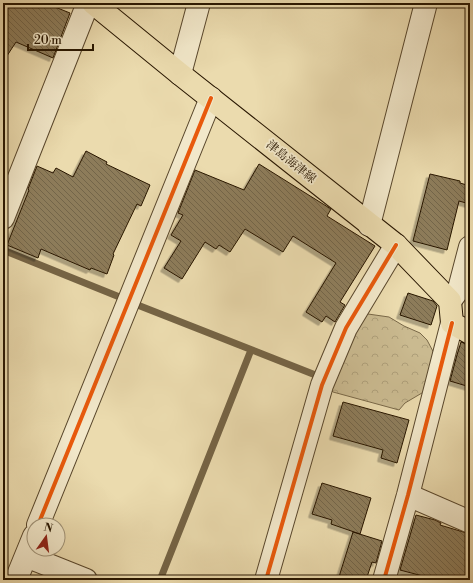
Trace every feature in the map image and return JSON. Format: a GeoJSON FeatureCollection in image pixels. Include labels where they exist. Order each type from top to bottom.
{"type":"FeatureCollection","features":[{"type":"Feature","properties":{"kind":"main road","name":"津島海津線"},"geometry":{"type":"LineString","coordinates":[[93,3],[396,246],[450,301]]}},
{"type":"Feature","properties":{"kind":"main road"},"geometry":{"type":"LineString","coordinates":[[450,301],[461,328]]}},
{"type":"Feature","properties":{"kind":"street"},"geometry":{"type":"LineString","coordinates":[[3,218],[88,3]]}},
{"type":"Feature","properties":{"kind":"street"},"geometry":{"type":"LineString","coordinates":[[180,74],[199,3]]}},
{"type":"Feature","properties":{"kind":"street"},"geometry":{"type":"LineString","coordinates":[[369,225],[426,3]]}},
{"type":"Feature","properties":{"kind":"street"},"geometry":{"type":"LineString","coordinates":[[41,517],[211,98]]}},
{"type":"Feature","properties":{"kind":"street"},"geometry":{"type":"LineString","coordinates":[[266,580],[322,385],[346,328],[396,246]]}},
{"type":"Feature","properties":{"kind":"street"},"geometry":{"type":"LineString","coordinates":[[450,301],[459,289],[470,247]]}},
{"type":"Feature","properties":{"kind":"street"},"geometry":{"type":"LineString","coordinates":[[384,580],[408,494],[461,328]]}},
{"type":"Feature","properties":{"kind":"street"},"geometry":{"type":"LineString","coordinates":[[408,494],[470,522]]}},
{"type":"Feature","properties":{"kind":"street"},"geometry":{"type":"LineString","coordinates":[[16,580],[26,556]]}},
{"type":"Feature","properties":{"kind":"street"},"geometry":{"type":"LineString","coordinates":[[28,557],[86,580]]}},
{"type":"Feature","properties":{"kind":"green space"},"geometry":{"type":"Polygon","coordinates":[[[361,313],[389,317],[420,333],[427,340],[436,357],[427,390],[405,403],[399,410],[333,392],[326,385],[361,313]]]}},
{"type":"Feature","properties":{"kind":"building"},"geometry":{"type":"Polygon","coordinates":[[[3,3],[56,3],[55,7],[70,13],[53,58],[16,42],[3,62],[3,3]]]}},
{"type":"Feature","properties":{"kind":"building"},"geometry":{"type":"Polygon","coordinates":[[[86,151],[107,162],[106,164],[150,185],[141,206],[137,204],[113,254],[114,255],[107,274],[91,268],[90,270],[41,249],[38,258],[7,245],[37,166],[53,173],[56,168],[73,177],[86,151]]]}},
{"type":"Feature","properties":{"kind":"building"},"geometry":{"type":"Polygon","coordinates":[[[259,164],[331,209],[327,216],[375,246],[340,302],[345,305],[335,322],[326,316],[322,322],[306,312],[336,263],[293,236],[283,252],[245,229],[230,252],[219,245],[216,249],[205,242],[182,279],[164,268],[181,241],[171,235],[183,215],[178,213],[195,170],[244,190],[259,164]]]}},
{"type":"Feature","properties":{"kind":"building"},"geometry":{"type":"Polygon","coordinates":[[[430,174],[460,181],[460,183],[470,186],[470,204],[459,201],[447,250],[413,241],[430,174]]]}},
{"type":"Feature","properties":{"kind":"building"},"geometry":{"type":"Polygon","coordinates":[[[408,293],[433,301],[437,306],[431,325],[400,315],[408,293]]]}},
{"type":"Feature","properties":{"kind":"building"},"geometry":{"type":"Polygon","coordinates":[[[461,342],[470,345],[470,387],[450,381],[461,342]]]}},
{"type":"Feature","properties":{"kind":"building"},"geometry":{"type":"Polygon","coordinates":[[[343,402],[409,420],[397,463],[381,458],[383,450],[333,436],[343,402]]]}},
{"type":"Feature","properties":{"kind":"building"},"geometry":{"type":"Polygon","coordinates":[[[322,483],[371,498],[360,534],[331,524],[332,520],[312,514],[322,483]]]}},
{"type":"Feature","properties":{"kind":"building"},"geometry":{"type":"Polygon","coordinates":[[[416,515],[435,520],[441,523],[440,525],[470,534],[470,555],[464,580],[438,580],[400,570],[416,515]]]}},
{"type":"Feature","properties":{"kind":"building"},"geometry":{"type":"Polygon","coordinates":[[[353,532],[382,541],[376,563],[372,562],[366,580],[338,580],[353,532]]]}},
{"type":"Feature","properties":{"kind":"waterway"},"geometry":{"type":"LineString","coordinates":[[3,250],[122,298]]}},
{"type":"Feature","properties":{"kind":"waterway"},"geometry":{"type":"LineString","coordinates":[[135,304],[318,376]]}},
{"type":"Feature","properties":{"kind":"waterway"},"geometry":{"type":"LineString","coordinates":[[160,580],[251,350]]}},
{"type":"Feature","properties":{"kind":"cycle path"},"geometry":{"type":"LineString","coordinates":[[41,517],[211,98]]}},
{"type":"Feature","properties":{"kind":"cycle path"},"geometry":{"type":"LineString","coordinates":[[266,580],[322,385],[346,328],[396,245]]}},
{"type":"Feature","properties":{"kind":"cycle path"},"geometry":{"type":"LineString","coordinates":[[384,580],[408,495],[452,323]]}}]}
